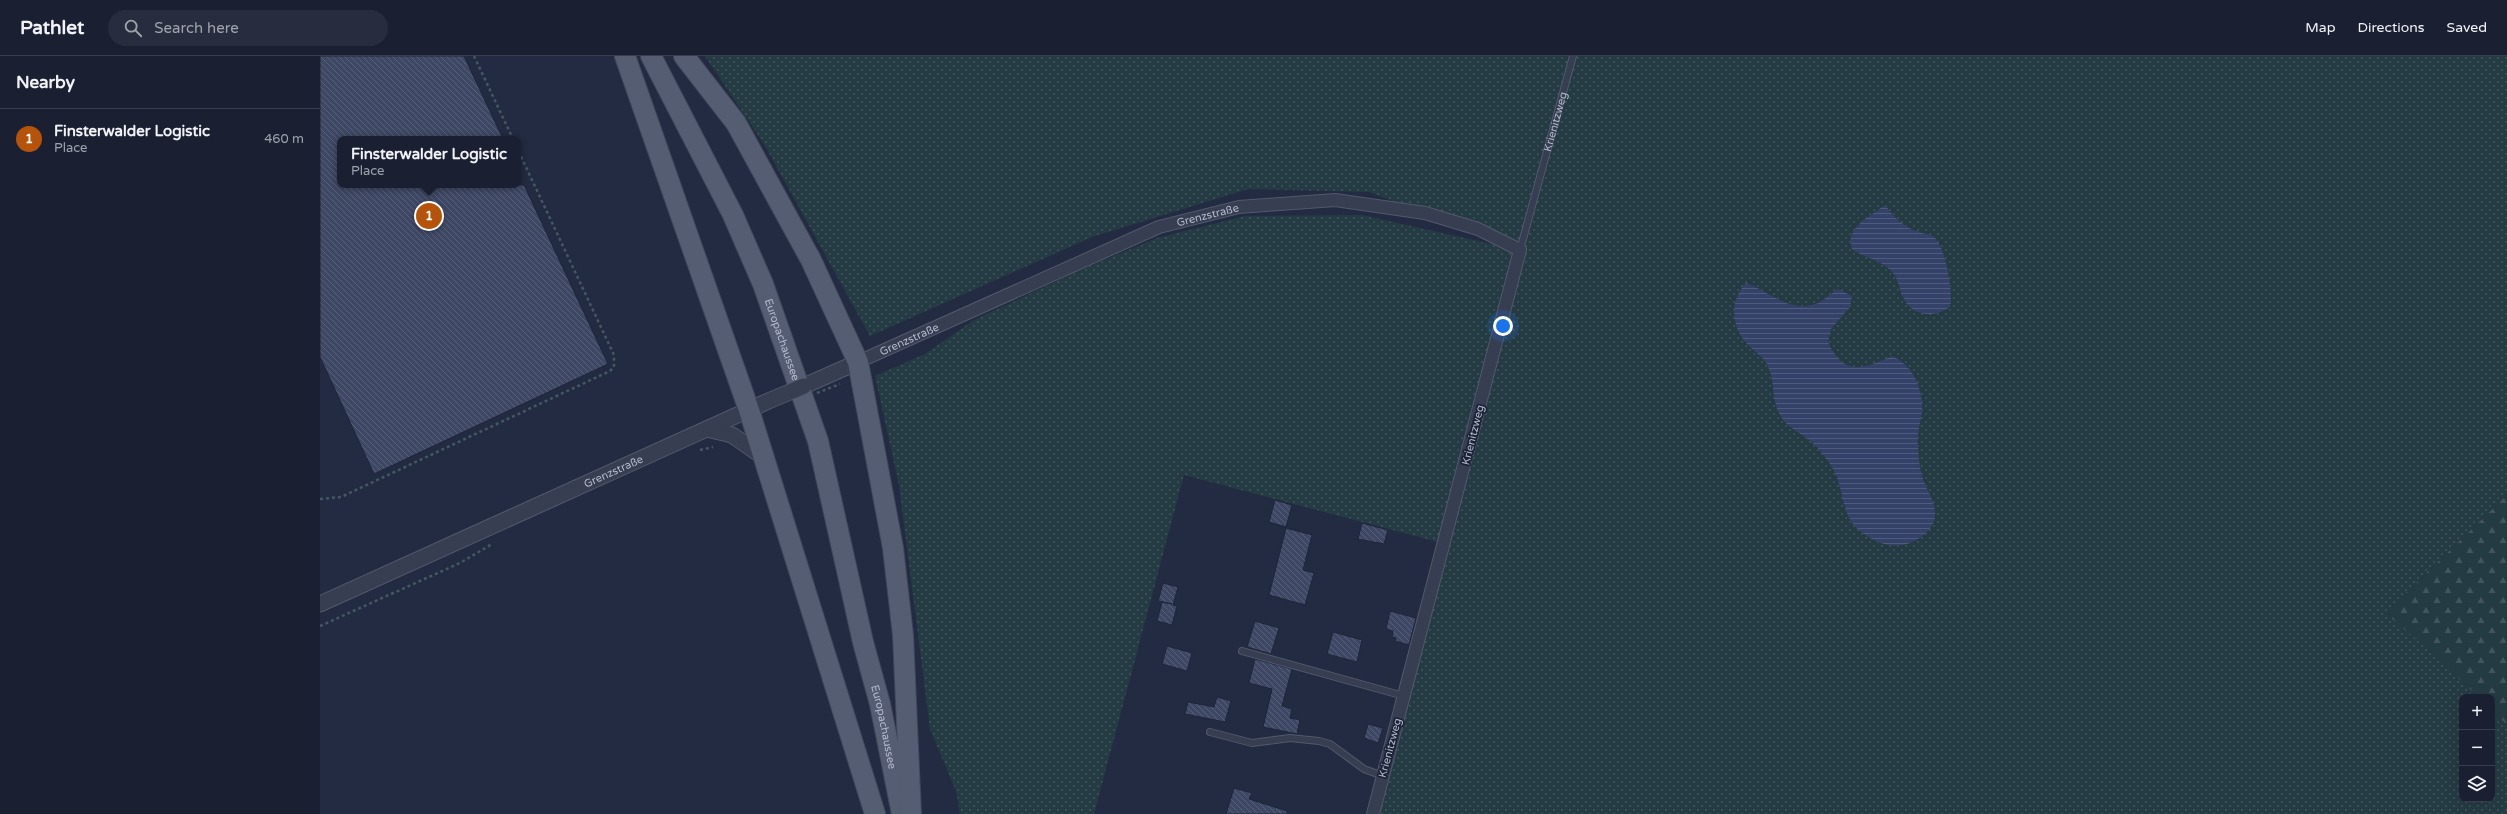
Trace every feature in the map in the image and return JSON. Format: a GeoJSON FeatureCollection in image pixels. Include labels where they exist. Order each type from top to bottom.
{"type":"FeatureCollection","features":[{"type":"Feature","properties":{"kind":"main road"},"geometry":{"type":"LineString","coordinates":[[625,56],[758,406],[762,456],[875,814]]}},
{"type":"Feature","properties":{"kind":"main road","name":"Europachaussee"},"geometry":{"type":"LineString","coordinates":[[651,56],[733,215],[783,336],[818,441],[863,642],[880,704],[902,814]]}},
{"type":"Feature","properties":{"kind":"main road"},"geometry":{"type":"LineString","coordinates":[[684,56],[736,123],[812,260],[858,362],[893,548],[903,635],[912,814]]}},
{"type":"Feature","properties":{"kind":"main road","name":"Europachaussee"},"geometry":{"type":"LineString","coordinates":[[863,642],[869,707],[888,814]]}},
{"type":"Feature","properties":{"kind":"street","name":"Grenzstraße"},"geometry":{"type":"LineString","coordinates":[[320,604],[1159,227],[1239,207],[1335,200],[1425,214],[1478,229],[1520,250]]}},
{"type":"Feature","properties":{"kind":"street","name":"Krienitzweg"},"geometry":{"type":"LineString","coordinates":[[1373,814],[1520,250]]}},
{"type":"Feature","properties":{"kind":"street"},"geometry":{"type":"LineString","coordinates":[[707,429],[732,435],[762,456]]}},
{"type":"Feature","properties":{"kind":"lane","name":"Krienitzweg"},"geometry":{"type":"LineString","coordinates":[[1520,250],[1574,56]]}},
{"type":"Feature","properties":{"kind":"lane"},"geometry":{"type":"LineString","coordinates":[[1242,651],[1404,696]]}},
{"type":"Feature","properties":{"kind":"lane"},"geometry":{"type":"LineString","coordinates":[[1210,732],[1252,743],[1290,738],[1319,741],[1330,744],[1364,769],[1383,776]]}},
{"type":"Feature","properties":{"kind":"path"},"geometry":{"type":"LineString","coordinates":[[474,56],[512,136]]}},
{"type":"Feature","properties":{"kind":"path"},"geometry":{"type":"LineString","coordinates":[[320,499],[341,497],[610,371],[614,367],[614,355],[521,156]]}},
{"type":"Feature","properties":{"kind":"path"},"geometry":{"type":"LineString","coordinates":[[695,451],[717,446]]}},
{"type":"Feature","properties":{"kind":"path"},"geometry":{"type":"LineString","coordinates":[[320,626],[460,563],[495,543]]}},
{"type":"Feature","properties":{"kind":"green space"},"geometry":{"type":"Polygon","coordinates":[[[705,56],[1573,56],[1438,542],[1184,475],[1094,814],[960,814],[956,791],[930,729],[899,485],[875,376],[925,354],[974,320],[1085,268],[1157,238],[1245,216],[1362,215],[1518,250],[1369,192],[1248,189],[1092,237],[870,336],[764,144],[705,56]]]}},
{"type":"Feature","properties":{"kind":"green space"},"geometry":{"type":"Polygon","coordinates":[[[1574,56],[2507,56],[2507,495],[2385,613],[2432,652],[2475,694],[2459,694],[2459,802],[2495,802],[2495,713],[2507,725],[2507,814],[1380,814],[1574,56]]]}},
{"type":"Feature","properties":{"kind":"green space"},"geometry":{"type":"Polygon","coordinates":[[[2507,495],[2507,725],[2495,713],[2495,694],[2475,694],[2432,652],[2385,613],[2507,495]]]}},
{"type":"Feature","properties":{"kind":"water"},"geometry":{"type":"Polygon","coordinates":[[[1886,206],[1896,218],[1905,225],[1934,237],[1942,249],[1948,270],[1951,291],[1950,307],[1944,311],[1924,314],[1912,309],[1903,297],[1898,281],[1888,268],[1852,249],[1852,235],[1855,229],[1859,224],[1882,207],[1886,206]]]}},
{"type":"Feature","properties":{"kind":"water"},"geometry":{"type":"Polygon","coordinates":[[[1746,283],[1789,304],[1799,306],[1808,306],[1818,303],[1838,289],[1852,296],[1850,307],[1831,329],[1828,342],[1834,353],[1841,361],[1855,367],[1863,367],[1892,356],[1910,369],[1920,389],[1922,404],[1918,441],[1920,468],[1933,501],[1935,511],[1933,523],[1924,535],[1911,543],[1904,545],[1889,545],[1866,536],[1849,518],[1837,477],[1833,469],[1819,449],[1784,421],[1779,414],[1776,407],[1772,378],[1767,364],[1761,356],[1742,338],[1738,330],[1734,314],[1735,306],[1737,298],[1746,283]]]}},
{"type":"Feature","properties":{"kind":"building"},"geometry":{"type":"Polygon","coordinates":[[[320,56],[464,56],[502,136],[337,136],[337,188],[521,188],[521,185],[524,185],[608,364],[374,474],[320,357],[320,56]]]}},
{"type":"Feature","properties":{"kind":"building"},"geometry":{"type":"Polygon","coordinates":[[[1275,500],[1292,505],[1286,527],[1269,522],[1275,500]]]}},
{"type":"Feature","properties":{"kind":"building"},"geometry":{"type":"Polygon","coordinates":[[[1362,523],[1388,530],[1384,544],[1358,539],[1362,523]]]}},
{"type":"Feature","properties":{"kind":"building"},"geometry":{"type":"Polygon","coordinates":[[[1286,528],[1312,535],[1303,570],[1314,573],[1305,605],[1269,595],[1286,528]]]}},
{"type":"Feature","properties":{"kind":"building"},"geometry":{"type":"Polygon","coordinates":[[[1163,583],[1178,587],[1173,605],[1177,606],[1172,625],[1157,621],[1162,602],[1172,604],[1158,601],[1163,583]]]}},
{"type":"Feature","properties":{"kind":"building"},"geometry":{"type":"Polygon","coordinates":[[[1390,611],[1416,618],[1409,645],[1395,641],[1396,638],[1392,637],[1393,631],[1386,629],[1390,611]]]}},
{"type":"Feature","properties":{"kind":"building"},"geometry":{"type":"Polygon","coordinates":[[[1255,621],[1279,628],[1271,654],[1247,647],[1255,621]]]}},
{"type":"Feature","properties":{"kind":"building"},"geometry":{"type":"Polygon","coordinates":[[[1333,632],[1362,640],[1357,662],[1327,654],[1333,632]]]}},
{"type":"Feature","properties":{"kind":"building"},"geometry":{"type":"Polygon","coordinates":[[[1167,646],[1192,653],[1187,671],[1162,664],[1167,646]]]}},
{"type":"Feature","properties":{"kind":"building"},"geometry":{"type":"Polygon","coordinates":[[[1255,659],[1292,669],[1282,706],[1292,709],[1290,718],[1300,720],[1297,734],[1263,727],[1272,689],[1249,683],[1255,659]]]}},
{"type":"Feature","properties":{"kind":"building"},"geometry":{"type":"Polygon","coordinates":[[[1217,697],[1231,701],[1225,722],[1185,714],[1188,702],[1214,707],[1217,697]]]}},
{"type":"Feature","properties":{"kind":"building"},"geometry":{"type":"Polygon","coordinates":[[[1368,724],[1383,728],[1378,743],[1364,738],[1368,724]]]}},
{"type":"Feature","properties":{"kind":"building"},"geometry":{"type":"Polygon","coordinates":[[[1234,788],[1252,793],[1249,799],[1287,811],[1287,814],[1226,814],[1234,788]]]}},
{"type":"Feature","properties":{"kind":"place","name":"Finsterwalder Logistic"},"geometry":{"type":"Point","coordinates":[429,216]}}]}
